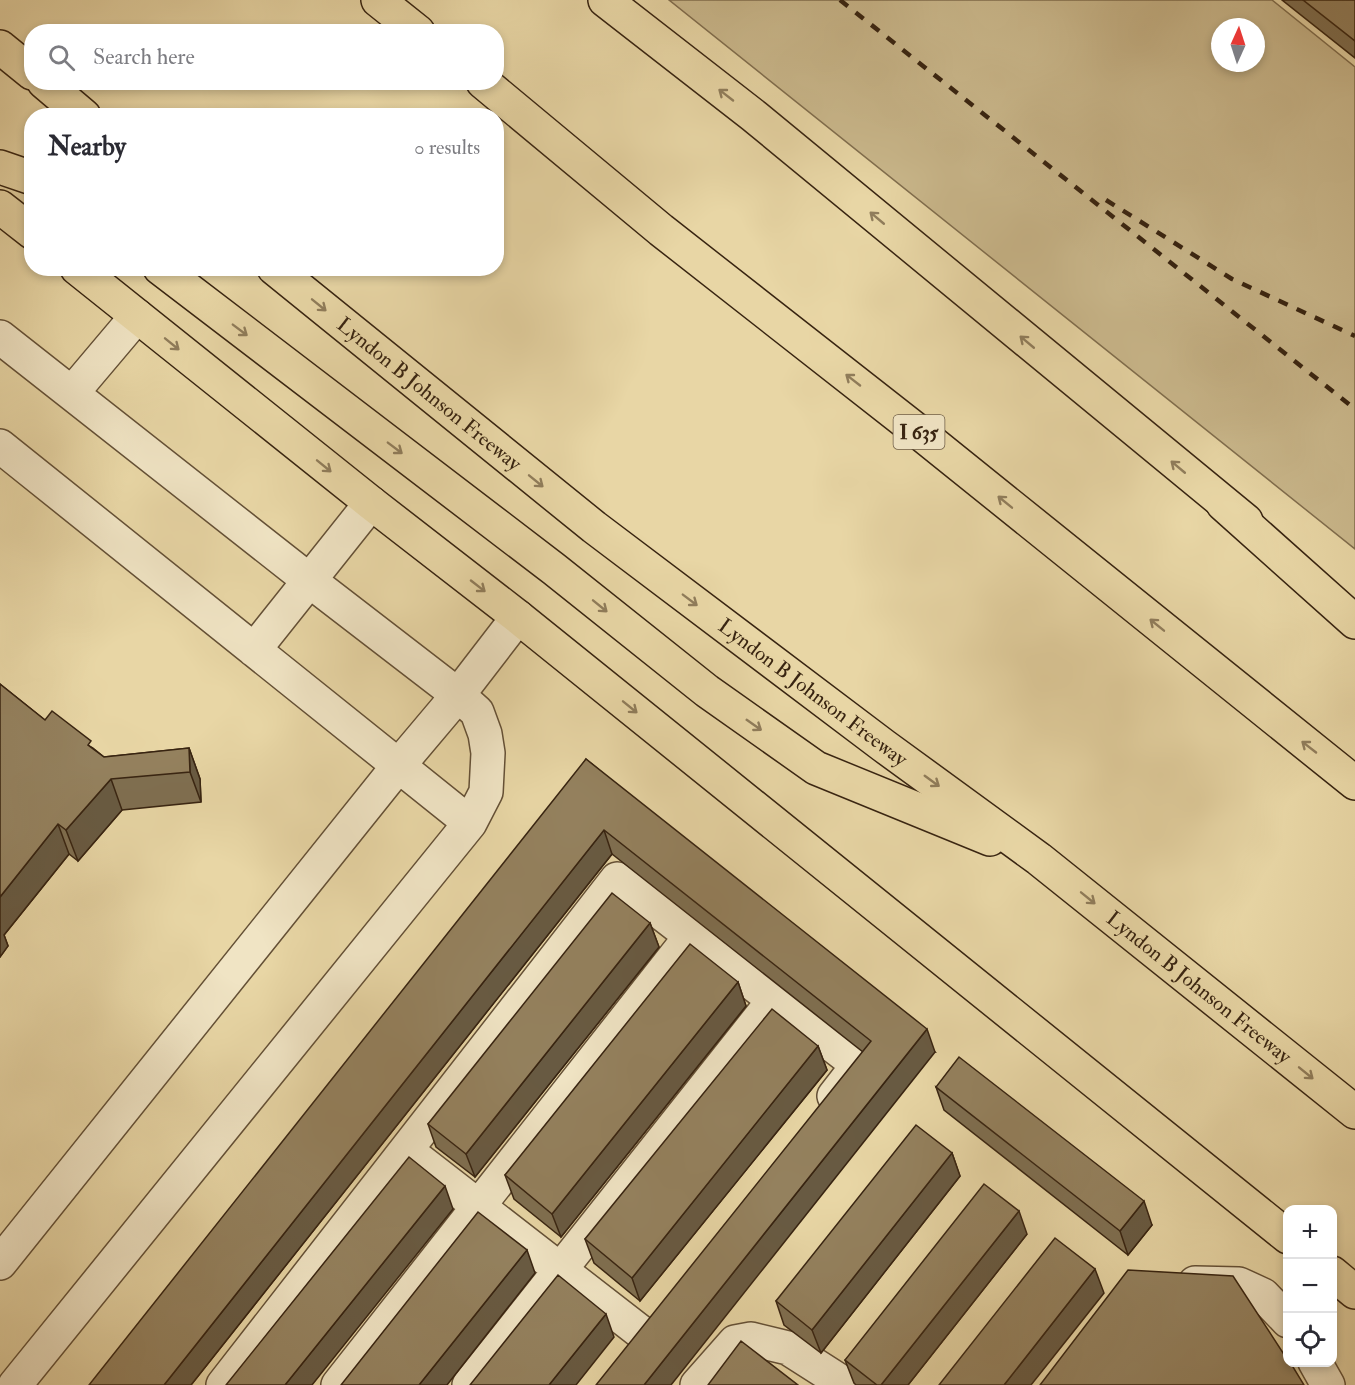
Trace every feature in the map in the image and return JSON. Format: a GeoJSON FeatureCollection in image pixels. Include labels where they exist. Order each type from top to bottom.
{"type":"FeatureCollection","features":[{"type":"Feature","properties":{"kind":"main road"},"geometry":{"type":"LineString","coordinates":[[378,0],[408,24]]}},
{"type":"Feature","properties":{"kind":"main road"},"geometry":{"type":"LineString","coordinates":[[605,0],[753,116],[1223,504],[1355,622]]}},
{"type":"Feature","properties":{"kind":"main road"},"geometry":{"type":"LineString","coordinates":[[0,47],[24,66]]}},
{"type":"Feature","properties":{"kind":"main road"},"geometry":{"type":"LineString","coordinates":[[53,90],[75,108]]}},
{"type":"Feature","properties":{"kind":"main road","name":"I 635"},"geometry":{"type":"LineString","coordinates":[[493,90],[661,230],[920,433],[1355,783]]}},
{"type":"Feature","properties":{"kind":"main road"},"geometry":{"type":"LineString","coordinates":[[0,167],[24,175]]}},
{"type":"Feature","properties":{"kind":"main road"},"geometry":{"type":"LineString","coordinates":[[0,207],[24,226]]}},
{"type":"Feature","properties":{"kind":"main road"},"geometry":{"type":"LineString","coordinates":[[87,276],[518,617],[1283,1234]]}},
{"type":"Feature","properties":{"kind":"main road"},"geometry":{"type":"LineString","coordinates":[[170,276],[545,562],[706,691],[816,768],[1039,859]]}},
{"type":"Feature","properties":{"kind":"main road","name":"Lyndon B Johnson Freeway"},"geometry":{"type":"LineString","coordinates":[[284,276],[594,527],[884,746],[1039,859],[1355,1112]]}},
{"type":"Feature","properties":{"kind":"main road"},"geometry":{"type":"LineString","coordinates":[[1223,504],[1355,603]]}},
{"type":"Feature","properties":{"kind":"main road"},"geometry":{"type":"LineString","coordinates":[[1337,1277],[1355,1292]]}},
{"type":"Feature","properties":{"kind":"lane"},"geometry":{"type":"LineString","coordinates":[[72,393],[136,316]]}},
{"type":"Feature","properties":{"kind":"lane"},"geometry":{"type":"LineString","coordinates":[[0,337],[458,695],[477,712],[485,734],[488,753],[486,792],[470,823],[15,1385]]}},
{"type":"Feature","properties":{"kind":"lane"},"geometry":{"type":"LineString","coordinates":[[0,446],[470,823]]}},
{"type":"Feature","properties":{"kind":"lane"},"geometry":{"type":"LineString","coordinates":[[254,650],[371,503]]}},
{"type":"Feature","properties":{"kind":"lane"},"geometry":{"type":"LineString","coordinates":[[0,1263],[399,765],[458,695],[518,617]]}},
{"type":"Feature","properties":{"kind":"lane"},"geometry":{"type":"LineString","coordinates":[[223,1385],[617,879],[858,1065],[815,1122]]}},
{"type":"Feature","properties":{"kind":"lane"},"geometry":{"type":"LineString","coordinates":[[338,1385],[691,936]]}},
{"type":"Feature","properties":{"kind":"lane"},"geometry":{"type":"LineString","coordinates":[[470,1385],[774,1000]]}},
{"type":"Feature","properties":{"kind":"lane"},"geometry":{"type":"LineString","coordinates":[[406,1150],[646,1339]]}},
{"type":"Feature","properties":{"kind":"lane"},"geometry":{"type":"LineString","coordinates":[[1162,1282],[1239,1284],[1263,1295],[1283,1317]]}},
{"type":"Feature","properties":{"kind":"lane"},"geometry":{"type":"LineString","coordinates":[[697,1385],[735,1341],[751,1339],[788,1348],[843,1385]]}},
{"type":"Feature","properties":{"kind":"lane"},"geometry":{"type":"LineString","coordinates":[[1317,1367],[1328,1385]]}},
{"type":"Feature","properties":{"kind":"shaded area"},"geometry":{"type":"Polygon","coordinates":[[[669,0],[1272,0],[1355,67],[1355,549],[669,0]]]}},
{"type":"Feature","properties":{"kind":"building"},"geometry":{"type":"Polygon","coordinates":[[[1303,0],[1355,0],[1355,41],[1303,0]]]}},
{"type":"Feature","properties":{"kind":"building"},"geometry":{"type":"Polygon","coordinates":[[[0,684],[45,720],[52,711],[91,741],[88,745],[104,757],[189,748],[190,772],[111,779],[66,830],[58,824],[0,897],[0,684]]]}},
{"type":"Feature","properties":{"kind":"building"},"geometry":{"type":"Polygon","coordinates":[[[586,759],[927,1029],[644,1385],[596,1385],[871,1041],[604,830],[164,1385],[89,1385],[586,759]]]}},
{"type":"Feature","properties":{"kind":"building"},"geometry":{"type":"Polygon","coordinates":[[[612,893],[650,923],[466,1154],[428,1124],[612,893]]]}},
{"type":"Feature","properties":{"kind":"building"},"geometry":{"type":"Polygon","coordinates":[[[690,944],[738,982],[552,1214],[505,1175],[690,944]]]}},
{"type":"Feature","properties":{"kind":"building"},"geometry":{"type":"Polygon","coordinates":[[[772,1009],[818,1046],[632,1278],[585,1239],[772,1009]]]}},
{"type":"Feature","properties":{"kind":"building"},"geometry":{"type":"Polygon","coordinates":[[[959,1057],[1144,1201],[1120,1231],[936,1087],[959,1057]]]}},
{"type":"Feature","properties":{"kind":"building"},"geometry":{"type":"Polygon","coordinates":[[[916,1125],[952,1153],[812,1330],[776,1301],[916,1125]]]}},
{"type":"Feature","properties":{"kind":"building"},"geometry":{"type":"Polygon","coordinates":[[[409,1157],[445,1186],[285,1385],[226,1385],[409,1157]]]}},
{"type":"Feature","properties":{"kind":"building"},"geometry":{"type":"Polygon","coordinates":[[[984,1184],[1019,1211],[881,1385],[877,1385],[845,1360],[984,1184]]]}},
{"type":"Feature","properties":{"kind":"building"},"geometry":{"type":"Polygon","coordinates":[[[478,1212],[527,1250],[419,1385],[341,1385],[478,1212]]]}},
{"type":"Feature","properties":{"kind":"building"},"geometry":{"type":"Polygon","coordinates":[[[1055,1238],[1095,1269],[1004,1385],[939,1385],[1055,1238]]]}},
{"type":"Feature","properties":{"kind":"building"},"geometry":{"type":"Polygon","coordinates":[[[1128,1270],[1233,1276],[1283,1353],[1283,1367],[1293,1367],[1304,1385],[1040,1385],[1128,1270]]]}},
{"type":"Feature","properties":{"kind":"building"},"geometry":{"type":"Polygon","coordinates":[[[558,1275],[606,1314],[549,1385],[470,1385],[558,1275]]]}},
{"type":"Feature","properties":{"kind":"building"},"geometry":{"type":"Polygon","coordinates":[[[741,1341],[798,1385],[708,1385],[741,1341]]]}},
{"type":"Feature","properties":{"kind":"railway"},"geometry":{"type":"LineString","coordinates":[[840,0],[1355,409]]}},
{"type":"Feature","properties":{"kind":"railway"},"geometry":{"type":"LineString","coordinates":[[1106,200],[1232,279],[1355,336]]}}]}
